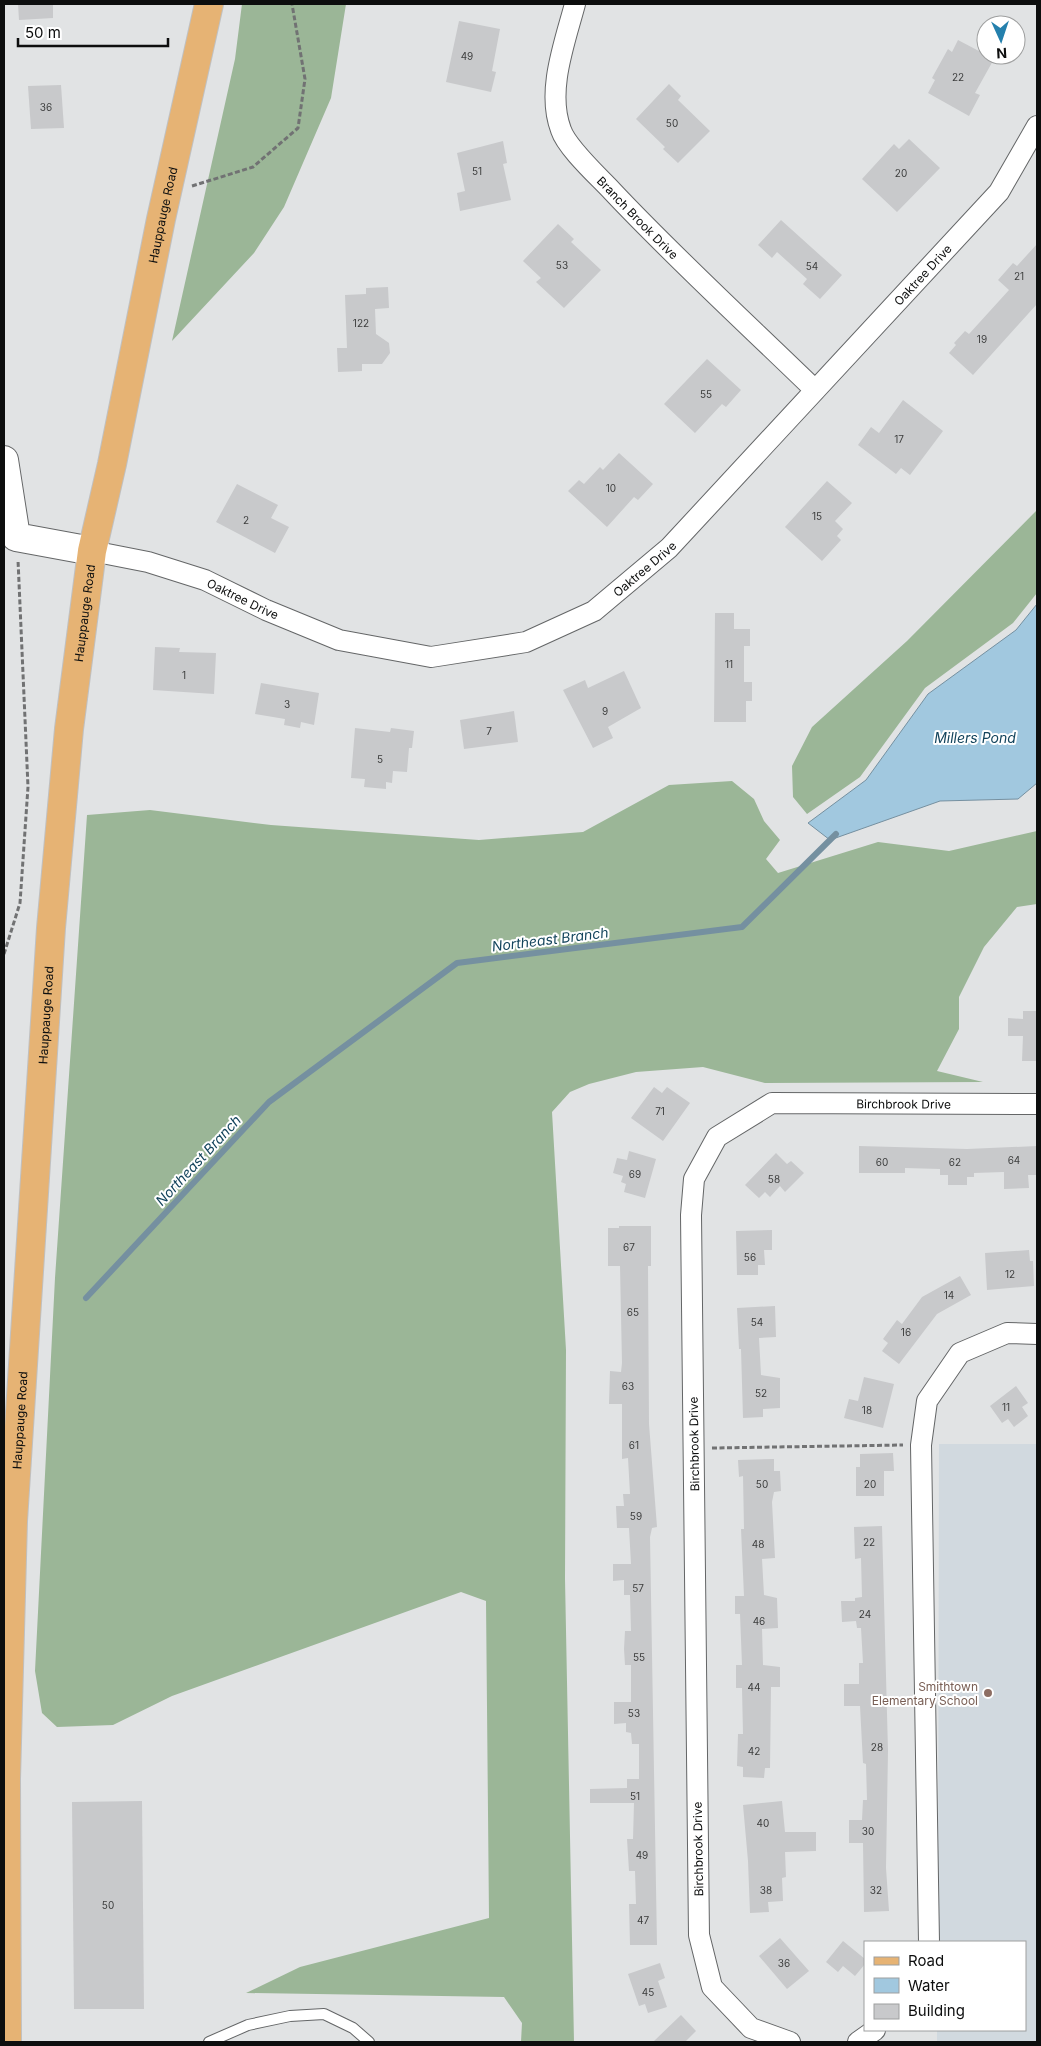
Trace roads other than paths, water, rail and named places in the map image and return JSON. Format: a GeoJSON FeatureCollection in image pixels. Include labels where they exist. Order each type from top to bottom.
{"type":"FeatureCollection","features":[{"type":"Feature","properties":{"kind":"main road","name":"Hauppauge Road"},"geometry":{"type":"LineString","coordinates":[[7,2042],[5,1779],[13,1521],[41,1058],[68,739],[92,551],[112,464],[134,344],[210,4]]}},
{"type":"Feature","properties":{"kind":"street","name":"Branch Brook Drive"},"geometry":{"type":"LineString","coordinates":[[575,4],[561,56],[555,93],[561,131],[584,161],[643,224],[815,390]]}},
{"type":"Feature","properties":{"kind":"street","name":"Oaktree Drive"},"geometry":{"type":"LineString","coordinates":[[92,551],[148,562],[205,580],[266,610],[339,640],[431,657],[526,642],[594,611],[669,548],[999,192],[1037,126]]}},
{"type":"Feature","properties":{"kind":"street"},"geometry":{"type":"LineString","coordinates":[[4,460],[10,537],[92,551]]}},
{"type":"Feature","properties":{"kind":"street","name":"Birchbrook Drive"},"geometry":{"type":"LineString","coordinates":[[790,2042],[751,2028],[712,1987],[699,1935],[691,1215],[694,1178],[717,1137],[772,1103],[1037,1104]]}},
{"type":"Feature","properties":{"kind":"street"},"geometry":{"type":"LineString","coordinates":[[929,1941],[921,1445],[928,1401],[960,1353],[1007,1333],[1037,1334]]}},
{"type":"Feature","properties":{"kind":"street"},"geometry":{"type":"LineString","coordinates":[[858,2042],[874,2031]]}},
{"type":"Feature","properties":{"kind":"lane"},"geometry":{"type":"LineString","coordinates":[[209,2042],[248,2025],[290,2016],[324,2014],[353,2028],[370,2042]]}},
{"type":"Feature","properties":{"kind":"water","name":"Millers Pond"},"geometry":{"type":"Polygon","coordinates":[[[1037,604],[1037,783],[1018,799],[940,801],[830,840],[808,823],[866,780],[928,694],[1016,630],[1037,604]]]}},
{"type":"Feature","properties":{"kind":"waterway","name":"Northeast Branch"},"geometry":{"type":"LineString","coordinates":[[86,1298],[269,1102],[457,963],[742,927],[836,834]]}},
{"type":"Feature","properties":{"kind":"place","name":"Smithtown Elementary School"},"geometry":{"type":"Point","coordinates":[988,1693]}}]}
